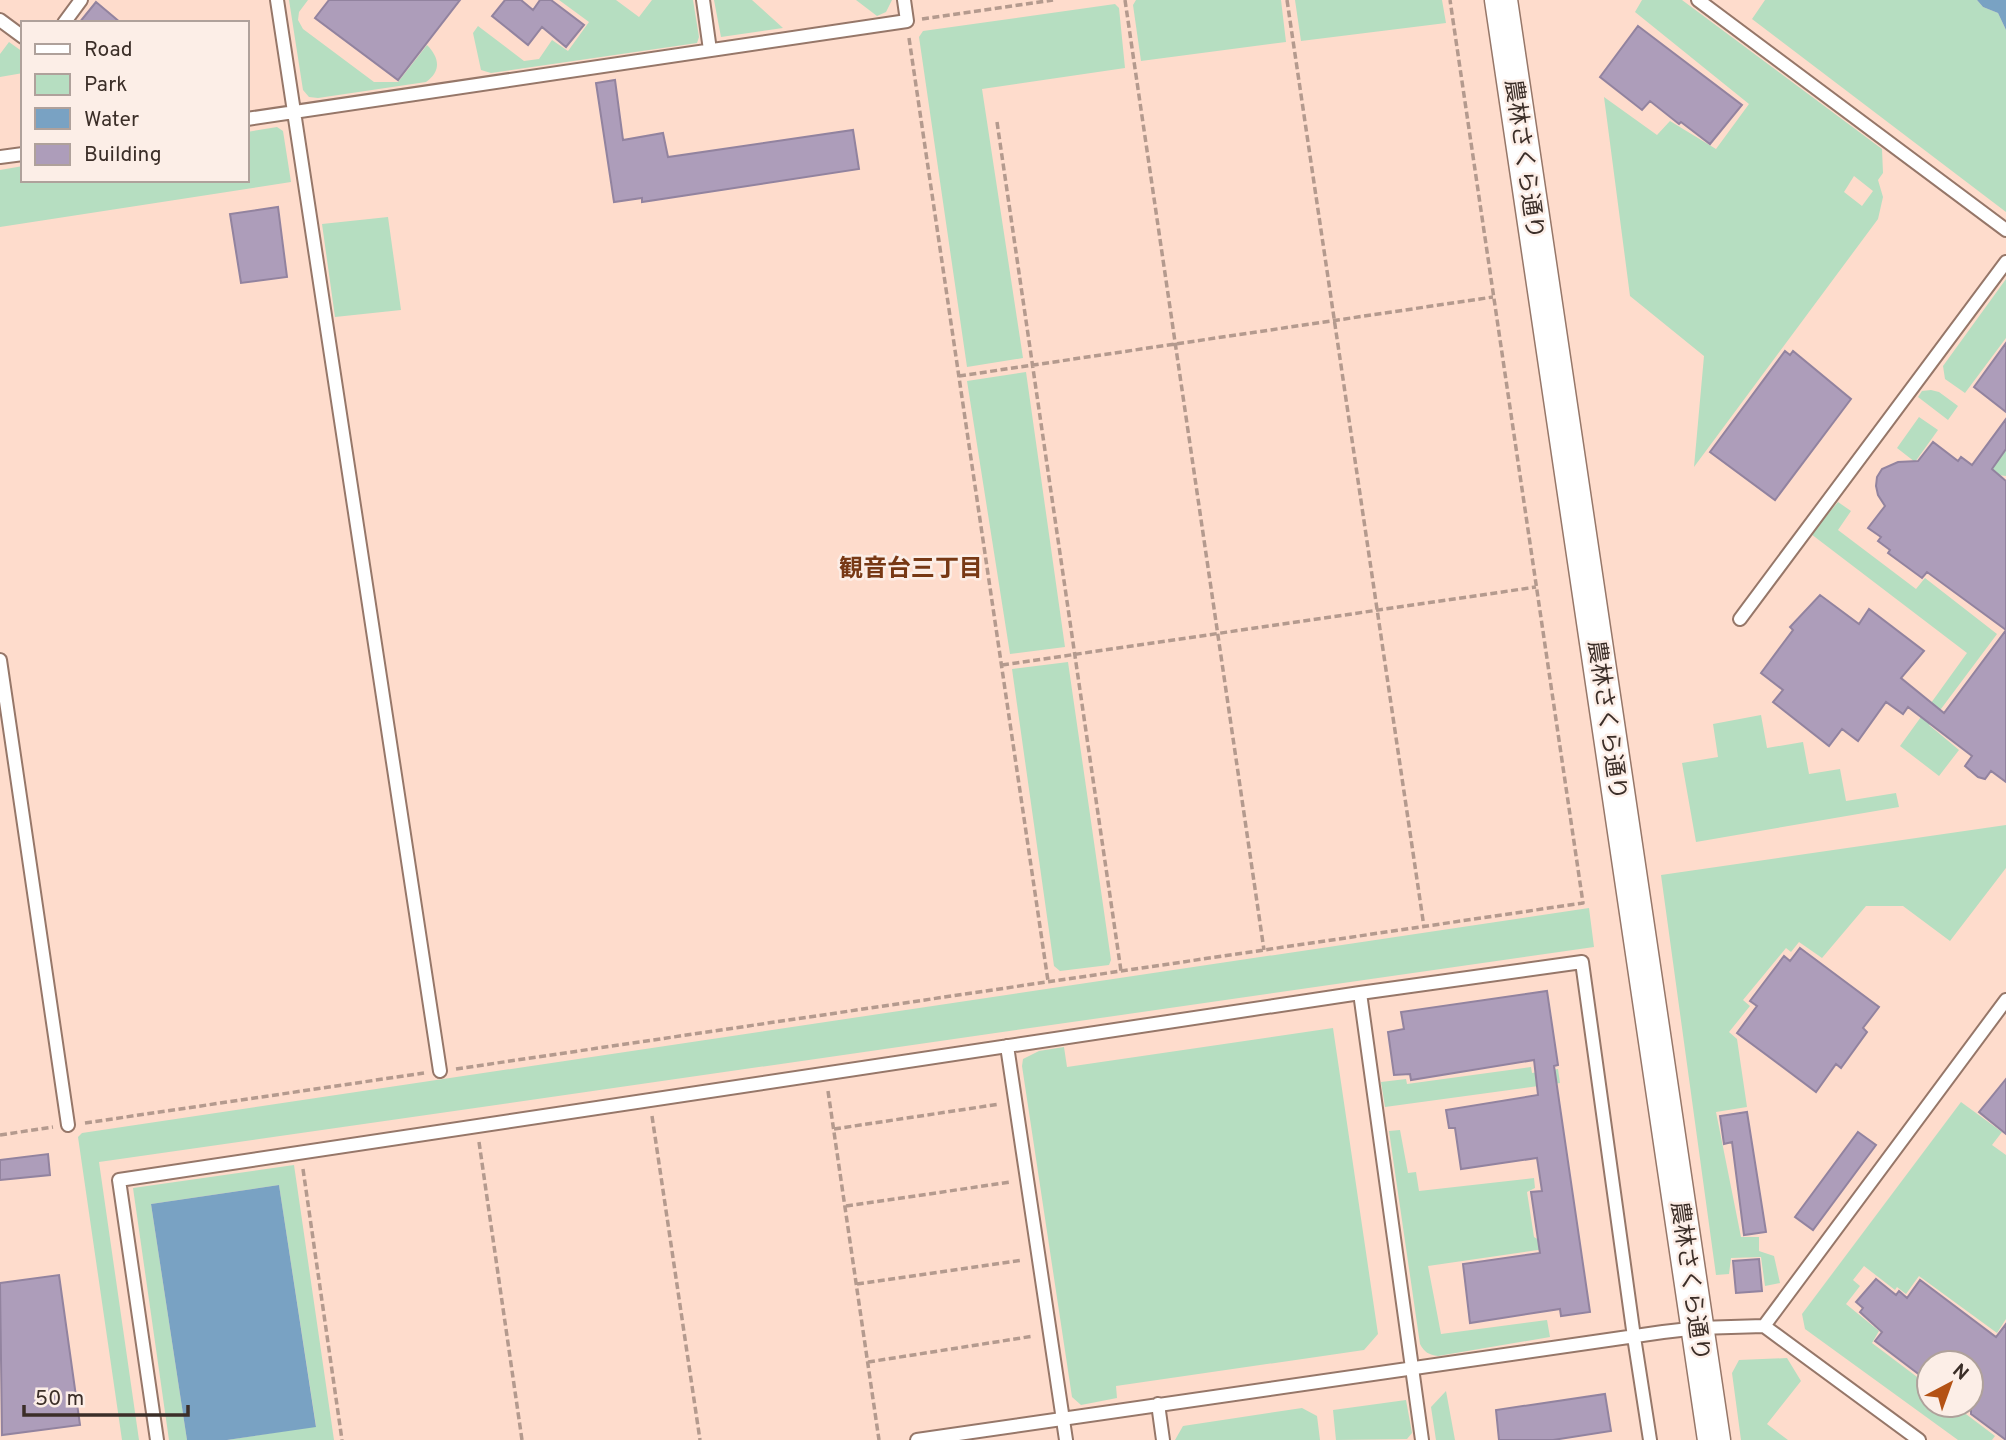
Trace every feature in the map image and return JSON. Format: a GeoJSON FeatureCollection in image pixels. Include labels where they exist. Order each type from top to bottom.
{"type":"FeatureCollection","features":[{"type":"Feature","properties":{"kind":"street","name":"農林さくら通り"},"geometry":{"type":"LineString","coordinates":[[1501,0],[1714,1440]]}},
{"type":"Feature","properties":{"kind":"lane"},"geometry":{"type":"LineString","coordinates":[[65,21],[81,0]]}},
{"type":"Feature","properties":{"kind":"lane"},"geometry":{"type":"LineString","coordinates":[[277,0],[440,1071]]}},
{"type":"Feature","properties":{"kind":"lane"},"geometry":{"type":"LineString","coordinates":[[703,0],[710,50]]}},
{"type":"Feature","properties":{"kind":"lane"},"geometry":{"type":"LineString","coordinates":[[248,119],[907,21],[904,0]]}},
{"type":"Feature","properties":{"kind":"lane"},"geometry":{"type":"LineString","coordinates":[[1698,0],[2006,230]]}},
{"type":"Feature","properties":{"kind":"lane"},"geometry":{"type":"LineString","coordinates":[[0,20],[21,36]]}},
{"type":"Feature","properties":{"kind":"lane"},"geometry":{"type":"LineString","coordinates":[[0,157],[21,154]]}},
{"type":"Feature","properties":{"kind":"lane"},"geometry":{"type":"LineString","coordinates":[[1740,619],[2006,262]]}},
{"type":"Feature","properties":{"kind":"lane"},"geometry":{"type":"LineString","coordinates":[[0,660],[68,1125]]}},
{"type":"Feature","properties":{"kind":"lane"},"geometry":{"type":"LineString","coordinates":[[157,1440],[119,1180],[1582,962],[1650,1440]]}},
{"type":"Feature","properties":{"kind":"lane"},"geometry":{"type":"LineString","coordinates":[[1360,993],[1422,1440]]}},
{"type":"Feature","properties":{"kind":"lane"},"geometry":{"type":"LineString","coordinates":[[1764,1326],[2005,1004]]}},
{"type":"Feature","properties":{"kind":"lane"},"geometry":{"type":"LineString","coordinates":[[1007,1046],[1066,1440]]}},
{"type":"Feature","properties":{"kind":"lane"},"geometry":{"type":"LineString","coordinates":[[917,1440],[1411,1367],[1698,1328],[1764,1326],[1919,1440]]}},
{"type":"Feature","properties":{"kind":"lane"},"geometry":{"type":"LineString","coordinates":[[1158,1404],[1163,1440]]}},
{"type":"Feature","properties":{"kind":"path"},"geometry":{"type":"LineString","coordinates":[[1048,981],[907,21],[1053,0]]}},
{"type":"Feature","properties":{"kind":"path"},"geometry":{"type":"LineString","coordinates":[[1125,0],[1264,950]]}},
{"type":"Feature","properties":{"kind":"path"},"geometry":{"type":"LineString","coordinates":[[1287,0],[1424,927]]}},
{"type":"Feature","properties":{"kind":"path"},"geometry":{"type":"LineString","coordinates":[[0,1135],[1583,903],[1450,0]]}},
{"type":"Feature","properties":{"kind":"path"},"geometry":{"type":"LineString","coordinates":[[997,122],[1121,971]]}},
{"type":"Feature","properties":{"kind":"path"},"geometry":{"type":"LineString","coordinates":[[959,376],[1493,297]]}},
{"type":"Feature","properties":{"kind":"path"},"geometry":{"type":"LineString","coordinates":[[1002,665],[1536,587]]}},
{"type":"Feature","properties":{"kind":"path"},"geometry":{"type":"LineString","coordinates":[[826,1075],[879,1440]]}},
{"type":"Feature","properties":{"kind":"path"},"geometry":{"type":"LineString","coordinates":[[650,1100],[700,1440]]}},
{"type":"Feature","properties":{"kind":"path"},"geometry":{"type":"LineString","coordinates":[[834,1129],[1016,1101]]}},
{"type":"Feature","properties":{"kind":"path"},"geometry":{"type":"LineString","coordinates":[[477,1126],[522,1440]]}},
{"type":"Feature","properties":{"kind":"path"},"geometry":{"type":"LineString","coordinates":[[300,1153],[342,1440]]}},
{"type":"Feature","properties":{"kind":"path"},"geometry":{"type":"LineString","coordinates":[[845,1206],[1027,1180]]}},
{"type":"Feature","properties":{"kind":"path"},"geometry":{"type":"LineString","coordinates":[[856,1284],[1039,1258]]}},
{"type":"Feature","properties":{"kind":"path"},"geometry":{"type":"LineString","coordinates":[[868,1362],[1050,1334]]}},
{"type":"Feature","properties":{"kind":"green space"},"geometry":{"type":"Polygon","coordinates":[[[289,0],[308,0],[299,12],[298,20],[303,29],[374,82],[398,82],[427,45],[434,54],[437,69],[426,82],[318,98],[309,97],[303,90],[289,0]]]}},
{"type":"Feature","properties":{"kind":"green space"},"geometry":{"type":"Polygon","coordinates":[[[559,0],[616,0],[639,17],[652,0],[693,0],[699,37],[697,43],[491,73],[481,70],[473,33],[478,26],[524,61],[539,59],[552,40],[568,51],[589,22],[559,0]]]}},
{"type":"Feature","properties":{"kind":"green space"},"geometry":{"type":"Polygon","coordinates":[[[714,0],[752,0],[783,28],[721,37],[714,0]]]}},
{"type":"Feature","properties":{"kind":"green space"},"geometry":{"type":"Polygon","coordinates":[[[856,0],[892,0],[886,12],[877,16],[856,0]]]}},
{"type":"Feature","properties":{"kind":"green space"},"geometry":{"type":"Polygon","coordinates":[[[1136,0],[1281,0],[1286,42],[1141,61],[1133,5],[1136,0]]]}},
{"type":"Feature","properties":{"kind":"green space"},"geometry":{"type":"Polygon","coordinates":[[[1295,0],[1442,0],[1446,23],[1301,41],[1295,0]]]}},
{"type":"Feature","properties":{"kind":"green space"},"geometry":{"type":"Polygon","coordinates":[[[1642,0],[1682,0],[1882,149],[1883,173],[1878,180],[1883,197],[1878,219],[1694,467],[1704,356],[1630,296],[1604,97],[1657,135],[1670,121],[1716,149],[1749,104],[1635,12],[1642,0]],[[1854,176],[1844,192],[1862,206],[1873,191],[1854,176]]]}},
{"type":"Feature","properties":{"kind":"green space"},"geometry":{"type":"Polygon","coordinates":[[[1765,0],[1977,0],[1983,7],[1998,13],[2006,30],[2006,212],[1752,19],[1765,0]]]}},
{"type":"Feature","properties":{"kind":"green space"},"geometry":{"type":"Polygon","coordinates":[[[1115,4],[1119,8],[1125,68],[982,89],[1023,358],[967,367],[919,37],[923,31],[1115,4]]]}},
{"type":"Feature","properties":{"kind":"green space"},"geometry":{"type":"Polygon","coordinates":[[[9,42],[21,51],[21,73],[0,77],[0,54],[9,42]]]}},
{"type":"Feature","properties":{"kind":"green space"},"geometry":{"type":"Polygon","coordinates":[[[277,127],[283,131],[291,182],[0,227],[0,170],[21,166],[21,182],[248,182],[248,132],[277,127]]]}},
{"type":"Feature","properties":{"kind":"green space"},"geometry":{"type":"Polygon","coordinates":[[[388,217],[401,310],[335,317],[322,224],[388,217]]]}},
{"type":"Feature","properties":{"kind":"green space"},"geometry":{"type":"Polygon","coordinates":[[[2006,279],[2006,338],[1965,393],[1945,379],[1943,366],[2006,279]]]}},
{"type":"Feature","properties":{"kind":"green space"},"geometry":{"type":"Polygon","coordinates":[[[1026,372],[1065,647],[1010,654],[967,381],[1026,372]]]}},
{"type":"Feature","properties":{"kind":"green space"},"geometry":{"type":"Polygon","coordinates":[[[1922,391],[1939,392],[1958,406],[1948,420],[1918,397],[1922,391]]]}},
{"type":"Feature","properties":{"kind":"green space"},"geometry":{"type":"Polygon","coordinates":[[[1919,417],[1938,430],[1915,462],[1897,448],[1919,417]]]}},
{"type":"Feature","properties":{"kind":"green space"},"geometry":{"type":"Polygon","coordinates":[[[1988,446],[2001,456],[2006,449],[2006,476],[1998,475],[1992,482],[1988,446]]]}},
{"type":"Feature","properties":{"kind":"green space"},"geometry":{"type":"Polygon","coordinates":[[[1838,502],[1851,511],[1838,530],[1916,589],[1925,578],[1997,634],[1929,725],[1959,750],[1939,776],[1900,746],[1967,653],[1811,534],[1838,502]]]}},
{"type":"Feature","properties":{"kind":"green space"},"geometry":{"type":"Polygon","coordinates":[[[1068,662],[1111,960],[1109,965],[1060,971],[1054,966],[1012,669],[1068,662]]]}},
{"type":"Feature","properties":{"kind":"green space"},"geometry":{"type":"Polygon","coordinates":[[[1761,715],[1767,748],[1803,742],[1809,774],[1840,769],[1846,801],[1896,793],[1899,807],[1696,842],[1682,763],[1718,757],[1713,724],[1761,715]]]}},
{"type":"Feature","properties":{"kind":"green space"},"geometry":{"type":"Polygon","coordinates":[[[2006,825],[2006,868],[1950,941],[1903,906],[1866,906],[1822,958],[1799,942],[1791,952],[1786,948],[1743,1000],[1750,1006],[1729,1032],[1737,1039],[1747,1107],[1716,1112],[1741,1237],[1759,1237],[1759,1251],[1774,1256],[1780,1283],[1765,1286],[1761,1257],[1731,1258],[1729,1274],[1716,1275],[1661,875],[2006,825]]]}},
{"type":"Feature","properties":{"kind":"green space"},"geometry":{"type":"Polygon","coordinates":[[[1589,908],[1594,947],[99,1162],[139,1440],[122,1440],[78,1137],[82,1133],[1589,908]]]}},
{"type":"Feature","properties":{"kind":"green space"},"geometry":{"type":"Polygon","coordinates":[[[1333,1028],[1378,1334],[1364,1350],[1116,1386],[1117,1398],[1081,1405],[1072,1397],[1023,1059],[1039,1051],[1064,1047],[1067,1067],[1333,1028]]]}},
{"type":"Feature","properties":{"kind":"green space"},"geometry":{"type":"Polygon","coordinates":[[[1531,1067],[1532,1073],[1558,1069],[1560,1083],[1385,1107],[1381,1082],[1406,1079],[1407,1084],[1531,1067]]]}},
{"type":"Feature","properties":{"kind":"green space"},"geometry":{"type":"Polygon","coordinates":[[[1961,1102],[2002,1132],[1992,1145],[2006,1155],[2006,1319],[1997,1333],[1919,1276],[1906,1294],[1897,1287],[1895,1290],[1864,1266],[1853,1280],[1860,1286],[1846,1304],[1879,1331],[1872,1343],[1915,1375],[1915,1409],[1805,1329],[1802,1314],[1961,1102]]]}},
{"type":"Feature","properties":{"kind":"green space"},"geometry":{"type":"Polygon","coordinates":[[[1400,1130],[1408,1173],[1416,1172],[1419,1191],[1534,1178],[1535,1188],[1527,1192],[1534,1237],[1544,1243],[1545,1249],[1428,1266],[1441,1334],[1547,1320],[1550,1337],[1438,1356],[1423,1349],[1420,1344],[1389,1131],[1400,1130]]]}},
{"type":"Feature","properties":{"kind":"green space"},"geometry":{"type":"Polygon","coordinates":[[[294,1165],[334,1440],[227,1440],[316,1426],[279,1185],[151,1204],[187,1440],[169,1440],[133,1188],[294,1165]]]}},
{"type":"Feature","properties":{"kind":"green space"},"geometry":{"type":"Polygon","coordinates":[[[1787,1358],[1801,1381],[1767,1424],[1788,1440],[1741,1440],[1732,1373],[1739,1360],[1787,1358]]]}},
{"type":"Feature","properties":{"kind":"green space"},"geometry":{"type":"Polygon","coordinates":[[[1446,1391],[1455,1440],[1436,1440],[1431,1407],[1446,1391]]]}},
{"type":"Feature","properties":{"kind":"green space"},"geometry":{"type":"Polygon","coordinates":[[[1406,1400],[1412,1433],[1407,1439],[1336,1440],[1333,1410],[1406,1400]]]}},
{"type":"Feature","properties":{"kind":"green space"},"geometry":{"type":"Polygon","coordinates":[[[1302,1408],[1317,1416],[1320,1440],[1175,1440],[1183,1426],[1302,1408]]]}},
{"type":"Feature","properties":{"kind":"green space"},"geometry":{"type":"Polygon","coordinates":[[[1929,1419],[1973,1419],[1995,1436],[1992,1440],[1958,1440],[1929,1419]]]}},
{"type":"Feature","properties":{"kind":"water"},"geometry":{"type":"Polygon","coordinates":[[[1977,0],[2006,0],[2006,30],[1998,13],[1983,7],[1977,0]]]}},
{"type":"Feature","properties":{"kind":"water"},"geometry":{"type":"Polygon","coordinates":[[[279,1185],[316,1427],[227,1440],[187,1440],[151,1204],[279,1185]]]}},
{"type":"Feature","properties":{"kind":"building"},"geometry":{"type":"Polygon","coordinates":[[[329,0],[460,0],[398,80],[315,18],[329,0]]]}},
{"type":"Feature","properties":{"kind":"building"},"geometry":{"type":"Polygon","coordinates":[[[505,0],[521,0],[533,10],[540,0],[551,0],[584,25],[566,47],[542,27],[528,45],[492,16],[505,0]]]}},
{"type":"Feature","properties":{"kind":"building"},"geometry":{"type":"Polygon","coordinates":[[[96,2],[119,21],[81,21],[96,2]]]}},
{"type":"Feature","properties":{"kind":"building"},"geometry":{"type":"Polygon","coordinates":[[[1638,26],[1742,105],[1710,144],[1650,101],[1642,110],[1600,77],[1638,26]]]}},
{"type":"Feature","properties":{"kind":"building"},"geometry":{"type":"Polygon","coordinates":[[[615,80],[623,140],[663,133],[668,157],[853,130],[859,169],[642,202],[642,198],[614,202],[596,83],[615,80]]]}},
{"type":"Feature","properties":{"kind":"building"},"geometry":{"type":"Polygon","coordinates":[[[278,207],[287,277],[241,283],[230,214],[278,207]]]}},
{"type":"Feature","properties":{"kind":"building"},"geometry":{"type":"Polygon","coordinates":[[[2006,343],[2006,412],[1974,387],[2006,343]]]}},
{"type":"Feature","properties":{"kind":"building"},"geometry":{"type":"Polygon","coordinates":[[[1785,351],[1790,355],[1793,351],[1851,399],[1775,500],[1710,452],[1785,351]]]}},
{"type":"Feature","properties":{"kind":"building"},"geometry":{"type":"Polygon","coordinates":[[[2006,419],[2006,449],[1992,469],[2006,481],[2006,630],[1927,572],[1922,578],[1888,553],[1890,550],[1878,541],[1881,537],[1868,528],[1885,506],[1876,486],[1882,469],[1898,462],[1918,461],[1933,442],[1958,461],[1961,457],[1972,465],[2006,419]]]}},
{"type":"Feature","properties":{"kind":"building"},"geometry":{"type":"Polygon","coordinates":[[[1820,595],[1859,624],[1869,609],[1924,651],[1901,678],[1944,713],[2006,630],[2006,782],[1991,771],[1985,779],[1978,777],[1965,766],[1972,756],[1908,707],[1903,714],[1886,702],[1858,741],[1842,729],[1829,746],[1773,702],[1783,690],[1761,673],[1793,630],[1790,627],[1820,595]]]}},
{"type":"Feature","properties":{"kind":"building"},"geometry":{"type":"Polygon","coordinates":[[[1800,948],[1879,1007],[1863,1028],[1867,1032],[1841,1068],[1836,1064],[1816,1092],[1737,1033],[1757,1006],[1750,1001],[1784,956],[1790,961],[1800,948]]]}},
{"type":"Feature","properties":{"kind":"building"},"geometry":{"type":"Polygon","coordinates":[[[1547,991],[1558,1065],[1554,1066],[1590,1312],[1561,1316],[1560,1309],[1470,1323],[1463,1264],[1540,1253],[1531,1192],[1542,1191],[1537,1158],[1461,1169],[1455,1128],[1449,1128],[1446,1110],[1538,1095],[1534,1060],[1411,1080],[1410,1074],[1394,1075],[1388,1032],[1404,1029],[1401,1012],[1547,991]]]}},
{"type":"Feature","properties":{"kind":"building"},"geometry":{"type":"Polygon","coordinates":[[[2006,1079],[2006,1134],[1979,1112],[2006,1079]]]}},
{"type":"Feature","properties":{"kind":"building"},"geometry":{"type":"Polygon","coordinates":[[[1747,1112],[1766,1232],[1744,1235],[1732,1142],[1724,1144],[1720,1116],[1747,1112]]]}},
{"type":"Feature","properties":{"kind":"building"},"geometry":{"type":"Polygon","coordinates":[[[1858,1132],[1876,1145],[1813,1230],[1795,1217],[1858,1132]]]}},
{"type":"Feature","properties":{"kind":"building"},"geometry":{"type":"Polygon","coordinates":[[[48,1154],[50,1175],[0,1180],[0,1160],[48,1154]]]}},
{"type":"Feature","properties":{"kind":"building"},"geometry":{"type":"Polygon","coordinates":[[[1759,1259],[1762,1291],[1736,1293],[1733,1261],[1759,1259]]]}},
{"type":"Feature","properties":{"kind":"building"},"geometry":{"type":"Polygon","coordinates":[[[59,1275],[80,1425],[2,1435],[0,1283],[59,1275]]]}},
{"type":"Feature","properties":{"kind":"building"},"geometry":{"type":"Polygon","coordinates":[[[1876,1279],[1896,1295],[1899,1291],[1907,1298],[1920,1280],[1996,1337],[2006,1324],[2006,1440],[1978,1419],[1985,1419],[1985,1349],[1915,1349],[1915,1371],[1875,1341],[1882,1332],[1860,1312],[1863,1308],[1856,1302],[1876,1279]]]}},
{"type":"Feature","properties":{"kind":"building"},"geometry":{"type":"Polygon","coordinates":[[[1605,1394],[1611,1431],[1553,1440],[1499,1440],[1496,1410],[1605,1394]]]}},
{"type":"Feature","properties":{"kind":"district","name":"観音台三丁目"},"geometry":{"type":"Point","coordinates":[911,568]}}]}
